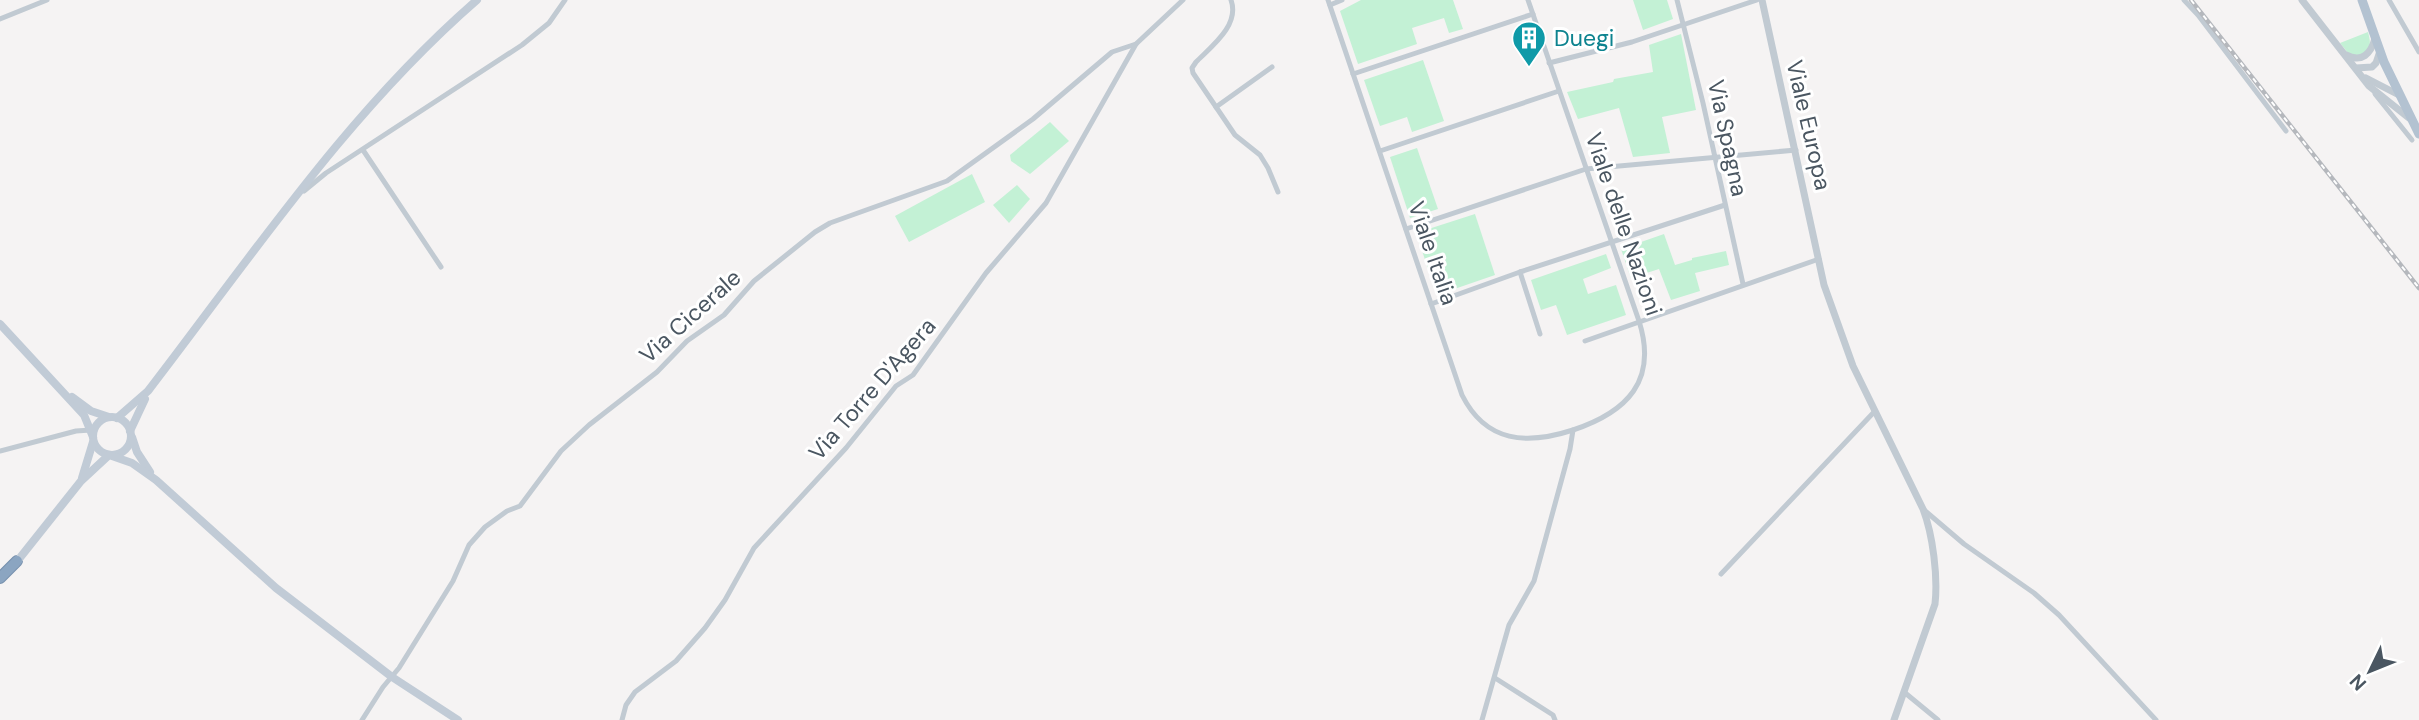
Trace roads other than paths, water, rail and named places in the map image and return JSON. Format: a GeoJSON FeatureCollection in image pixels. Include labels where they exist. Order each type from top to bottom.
{"type":"FeatureCollection","features":[{"type":"Feature","properties":{"kind":"highway"},"geometry":{"type":"LineString","coordinates":[[0,578],[17,561]]}},
{"type":"Feature","properties":{"kind":"main road"},"geometry":{"type":"LineString","coordinates":[[81,481],[96,426],[114,418],[148,391],[345,134],[428,46],[478,0]]}},
{"type":"Feature","properties":{"kind":"main road"},"geometry":{"type":"LineString","coordinates":[[2362,0],[2380,51],[2411,120],[2415,137]]}},
{"type":"Feature","properties":{"kind":"main road"},"geometry":{"type":"LineString","coordinates":[[0,324],[83,415],[100,451],[132,463],[156,480],[276,588],[392,677],[458,720]]}},
{"type":"Feature","properties":{"kind":"main road"},"geometry":{"type":"LineString","coordinates":[[60,389],[91,411],[125,422],[137,452],[156,480]]}},
{"type":"Feature","properties":{"kind":"main road"},"geometry":{"type":"LineString","coordinates":[[0,586],[81,481],[110,455],[121,453],[128,447],[148,391]]}},
{"type":"Feature","properties":{"kind":"street"},"geometry":{"type":"LineString","coordinates":[[0,19],[47,0]]}},
{"type":"Feature","properties":{"kind":"street"},"geometry":{"type":"LineString","coordinates":[[298,195],[326,173],[522,46],[548,23],[565,0]]}},
{"type":"Feature","properties":{"kind":"street","name":"Via Torre D'Agera"},"geometry":{"type":"LineString","coordinates":[[622,720],[626,705],[635,692],[676,661],[705,628],[725,600],[754,548],[846,448],[896,386],[913,375],[941,340],[986,273],[1046,203],[1136,44],[1183,0]]}},
{"type":"Feature","properties":{"kind":"street"},"geometry":{"type":"LineString","coordinates":[[1231,0],[1233,16],[1229,24],[1192,68],[1193,73],[1236,135],[1260,155],[1278,192]]}},
{"type":"Feature","properties":{"kind":"street"},"geometry":{"type":"LineString","coordinates":[[1329,2],[1342,0]]}},
{"type":"Feature","properties":{"kind":"street","name":"Viale delle Nazioni"},"geometry":{"type":"LineString","coordinates":[[1528,0],[1644,342],[1643,366],[1630,396],[1603,419],[1573,430]]}},
{"type":"Feature","properties":{"kind":"street","name":"Via Spagna"},"geometry":{"type":"LineString","coordinates":[[1677,0],[1685,24],[1743,284]]}},
{"type":"Feature","properties":{"kind":"street"},"geometry":{"type":"LineString","coordinates":[[1549,62],[1632,42],[1759,0]]}},
{"type":"Feature","properties":{"kind":"street","name":"Viale Europa"},"geometry":{"type":"LineString","coordinates":[[1759,0],[1796,150],[1824,285],[1848,352],[1923,509],[1927,524],[1937,588],[1930,621],[1894,720]]}},
{"type":"Feature","properties":{"kind":"street"},"geometry":{"type":"LineString","coordinates":[[2184,0],[2286,131]]}},
{"type":"Feature","properties":{"kind":"street"},"geometry":{"type":"LineString","coordinates":[[2302,0],[2368,80],[2399,96]]}},
{"type":"Feature","properties":{"kind":"street"},"geometry":{"type":"LineString","coordinates":[[2389,0],[2419,52]]}},
{"type":"Feature","properties":{"kind":"street","name":"Viale Italia"},"geometry":{"type":"LineString","coordinates":[[1329,2],[1462,395],[1480,419],[1496,432],[1517,439],[1543,438],[1573,430]]}},
{"type":"Feature","properties":{"kind":"street"},"geometry":{"type":"LineString","coordinates":[[1353,74],[1533,14]]}},
{"type":"Feature","properties":{"kind":"street"},"geometry":{"type":"LineString","coordinates":[[2345,55],[2355,59],[2366,56],[2375,38]]}},
{"type":"Feature","properties":{"kind":"street","name":"Via Cicerale"},"geometry":{"type":"LineString","coordinates":[[362,720],[453,581],[461,560],[477,536],[507,511],[520,506],[561,451],[598,418],[657,372],[687,341],[724,315],[754,282],[815,233],[830,223],[947,181],[1033,119],[1112,52],[1136,44]]}},
{"type":"Feature","properties":{"kind":"street"},"geometry":{"type":"LineString","coordinates":[[2356,68],[2366,69],[2373,66],[2380,51]]}},
{"type":"Feature","properties":{"kind":"street"},"geometry":{"type":"LineString","coordinates":[[1216,107],[1272,67]]}},
{"type":"Feature","properties":{"kind":"street"},"geometry":{"type":"LineString","coordinates":[[2356,68],[2366,83],[2415,137]]}},
{"type":"Feature","properties":{"kind":"street"},"geometry":{"type":"LineString","coordinates":[[2366,83],[2411,120]]}},
{"type":"Feature","properties":{"kind":"street"},"geometry":{"type":"LineString","coordinates":[[1380,151],[1559,91]]}},
{"type":"Feature","properties":{"kind":"street"},"geometry":{"type":"LineString","coordinates":[[363,150],[441,267]]}},
{"type":"Feature","properties":{"kind":"street"},"geometry":{"type":"LineString","coordinates":[[1406,229],[1586,169],[1796,150]]}},
{"type":"Feature","properties":{"kind":"street"},"geometry":{"type":"LineString","coordinates":[[1432,304],[1520,272],[1725,205]]}},
{"type":"Feature","properties":{"kind":"street"},"geometry":{"type":"LineString","coordinates":[[1585,341],[1819,259]]}},
{"type":"Feature","properties":{"kind":"street"},"geometry":{"type":"LineString","coordinates":[[1520,272],[1540,334]]}},
{"type":"Feature","properties":{"kind":"street"},"geometry":{"type":"LineString","coordinates":[[1721,575],[1875,411]]}},
{"type":"Feature","properties":{"kind":"street"},"geometry":{"type":"LineString","coordinates":[[1482,720],[1509,625],[1534,581],[1573,430]]}},
{"type":"Feature","properties":{"kind":"street"},"geometry":{"type":"LineString","coordinates":[[0,451],[75,431],[92,437]]}},
{"type":"Feature","properties":{"kind":"street"},"geometry":{"type":"LineString","coordinates":[[1923,509],[1964,544],[2034,593],[2059,615],[2156,720]]}},
{"type":"Feature","properties":{"kind":"street"},"geometry":{"type":"LineString","coordinates":[[1495,678],[1553,715],[1555,720]]}},
{"type":"Feature","properties":{"kind":"street"},"geometry":{"type":"LineString","coordinates":[[1904,692],[1938,720]]}},
{"type":"Feature","properties":{"kind":"railway"},"geometry":{"type":"LineString","coordinates":[[2191,0],[2419,288]]}},
{"type":"Feature","properties":{"kind":"place","name":"Duegi"},"geometry":{"type":"Point","coordinates":[1529,68]}}]}
